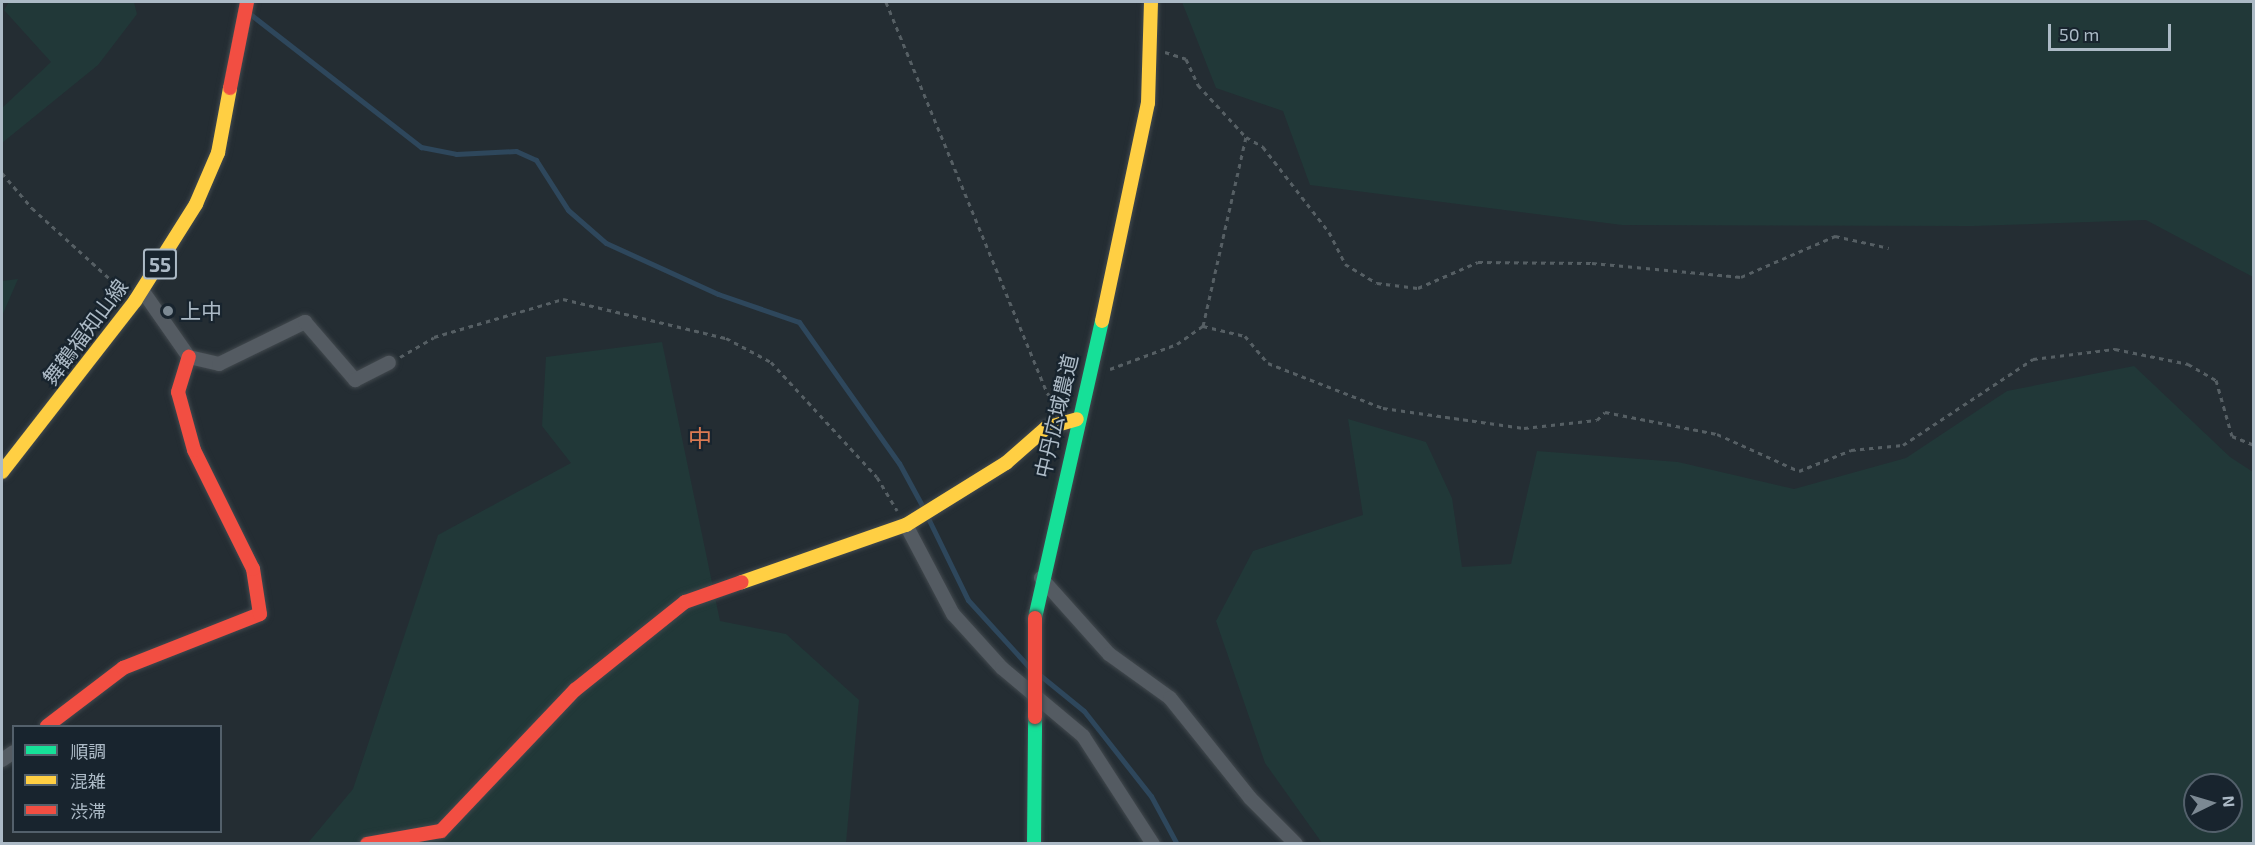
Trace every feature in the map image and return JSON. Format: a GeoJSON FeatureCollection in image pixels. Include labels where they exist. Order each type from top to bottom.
{"type":"FeatureCollection","features":[{"type":"Feature","properties":{"kind":"street","name":"舞鶴福知山線"},"geometry":{"type":"LineString","coordinates":[[2,472],[139,296],[196,204],[218,153],[247,2]]}},
{"type":"Feature","properties":{"kind":"street","name":"中丹広域農道"},"geometry":{"type":"LineString","coordinates":[[1034,843],[1035,618],[1041,578],[1136,171],[1153,47],[1152,2]]}},
{"type":"Feature","properties":{"kind":"street"},"geometry":{"type":"LineString","coordinates":[[139,296],[189,357],[219,364],[305,322],[355,380],[389,363]]}},
{"type":"Feature","properties":{"kind":"street"},"geometry":{"type":"LineString","coordinates":[[48,725],[123,668],[240,626],[260,614],[253,569],[230,532],[184,415],[178,392],[189,357]]}},
{"type":"Feature","properties":{"kind":"street"},"geometry":{"type":"LineString","coordinates":[[367,843],[441,831],[575,690],[685,602],[906,525],[1006,463],[1046,428],[1077,419]]}},
{"type":"Feature","properties":{"kind":"street"},"geometry":{"type":"LineString","coordinates":[[906,525],[953,614],[1002,668],[1083,736],[1153,843]]}},
{"type":"Feature","properties":{"kind":"street"},"geometry":{"type":"LineString","coordinates":[[1041,578],[1109,654],[1170,698],[1250,798],[1296,843]]}},
{"type":"Feature","properties":{"kind":"path"},"geometry":{"type":"LineString","coordinates":[[886,2],[1047,393],[1077,419]]}},
{"type":"Feature","properties":{"kind":"path"},"geometry":{"type":"LineString","coordinates":[[1153,47],[1186,59],[1198,85],[1246,136],[1263,147],[1329,232],[1345,264],[1377,283],[1418,288],[1478,262],[1592,263],[1741,277],[1835,236],[1889,248]]}},
{"type":"Feature","properties":{"kind":"path"},"geometry":{"type":"LineString","coordinates":[[1088,370],[1105,370],[1178,344],[1203,326],[1246,136]]}},
{"type":"Feature","properties":{"kind":"path"},"geometry":{"type":"LineString","coordinates":[[2,172],[32,208],[139,296]]}},
{"type":"Feature","properties":{"kind":"path"},"geometry":{"type":"LineString","coordinates":[[389,363],[434,337],[563,299],[726,338],[771,362],[812,404],[877,477],[906,525]]}},
{"type":"Feature","properties":{"kind":"path"},"geometry":{"type":"LineString","coordinates":[[1203,326],[1245,336],[1268,363],[1383,408],[1524,428],[1597,420],[1605,412],[1717,434],[1799,471],[1851,450],[1902,445],[2033,359],[2115,349],[2188,364],[2216,380],[2232,436],[2253,445]]}},
{"type":"Feature","properties":{"kind":"green space"},"geometry":{"type":"Polygon","coordinates":[[[9,2],[134,2],[137,14],[98,65],[2,143],[2,108],[51,62],[4,10],[9,2]]]}},
{"type":"Feature","properties":{"kind":"green space"},"geometry":{"type":"Polygon","coordinates":[[[1182,2],[2253,2],[2253,277],[2146,220],[1973,226],[1622,225],[1310,185],[1283,111],[1216,88],[1182,2]]]}},
{"type":"Feature","properties":{"kind":"green space"},"geometry":{"type":"Polygon","coordinates":[[[18,279],[2,316],[2,281],[18,279]]]}},
{"type":"Feature","properties":{"kind":"green space"},"geometry":{"type":"Polygon","coordinates":[[[662,342],[720,621],[786,634],[859,700],[846,843],[307,844],[353,789],[438,535],[571,463],[542,426],[546,357],[662,342]]]}},
{"type":"Feature","properties":{"kind":"green space"},"geometry":{"type":"Polygon","coordinates":[[[2134,366],[2230,457],[2253,472],[2253,843],[1322,843],[1265,763],[1216,621],[1253,551],[1363,515],[1348,419],[1426,442],[1452,498],[1462,567],[1511,564],[1537,451],[1678,462],[1794,489],[1906,458],[2007,391],[2134,366]]]}},
{"type":"Feature","properties":{"kind":"waterway"},"geometry":{"type":"LineString","coordinates":[[250,14],[421,147],[456,154],[516,151],[536,160],[568,210],[606,243],[718,294],[799,322],[899,463],[924,509]]}},
{"type":"Feature","properties":{"kind":"waterway"},"geometry":{"type":"LineString","coordinates":[[928,518],[968,600],[1029,667]]}},
{"type":"Feature","properties":{"kind":"waterway"},"geometry":{"type":"LineString","coordinates":[[1041,676],[1084,711],[1151,796],[1177,844]]}},
{"type":"Feature","properties":{"kind":"traffic: fast"},"geometry":{"type":"LineString","coordinates":[[1035,618],[1102,321]]}},
{"type":"Feature","properties":{"kind":"traffic: fast"},"geometry":{"type":"LineString","coordinates":[[1034,844],[1035,717]]}},
{"type":"Feature","properties":{"kind":"traffic: slow"},"geometry":{"type":"LineString","coordinates":[[1102,321],[1148,103],[1151,2]]}},
{"type":"Feature","properties":{"kind":"traffic: slow"},"geometry":{"type":"LineString","coordinates":[[2,472],[135,301],[196,204],[218,153],[230,88]]}},
{"type":"Feature","properties":{"kind":"traffic: slow"},"geometry":{"type":"LineString","coordinates":[[742,582],[906,525],[1006,463],[1046,428],[1077,419]]}},
{"type":"Feature","properties":{"kind":"traffic: jam"},"geometry":{"type":"LineString","coordinates":[[230,88],[247,2]]}},
{"type":"Feature","properties":{"kind":"traffic: jam"},"geometry":{"type":"LineString","coordinates":[[48,725],[123,668],[260,614],[253,569],[194,450],[178,392],[189,357]]}},
{"type":"Feature","properties":{"kind":"traffic: jam"},"geometry":{"type":"LineString","coordinates":[[367,844],[441,831],[575,690],[685,602],[742,582]]}},
{"type":"Feature","properties":{"kind":"traffic: jam"},"geometry":{"type":"LineString","coordinates":[[1035,618],[1035,717]]}},
{"type":"Feature","properties":{"kind":"place","name":"上中"},"geometry":{"type":"Point","coordinates":[168,311]}},
{"type":"Feature","properties":{"kind":"district","name":"中"},"geometry":{"type":"Point","coordinates":[700,438]}}]}
